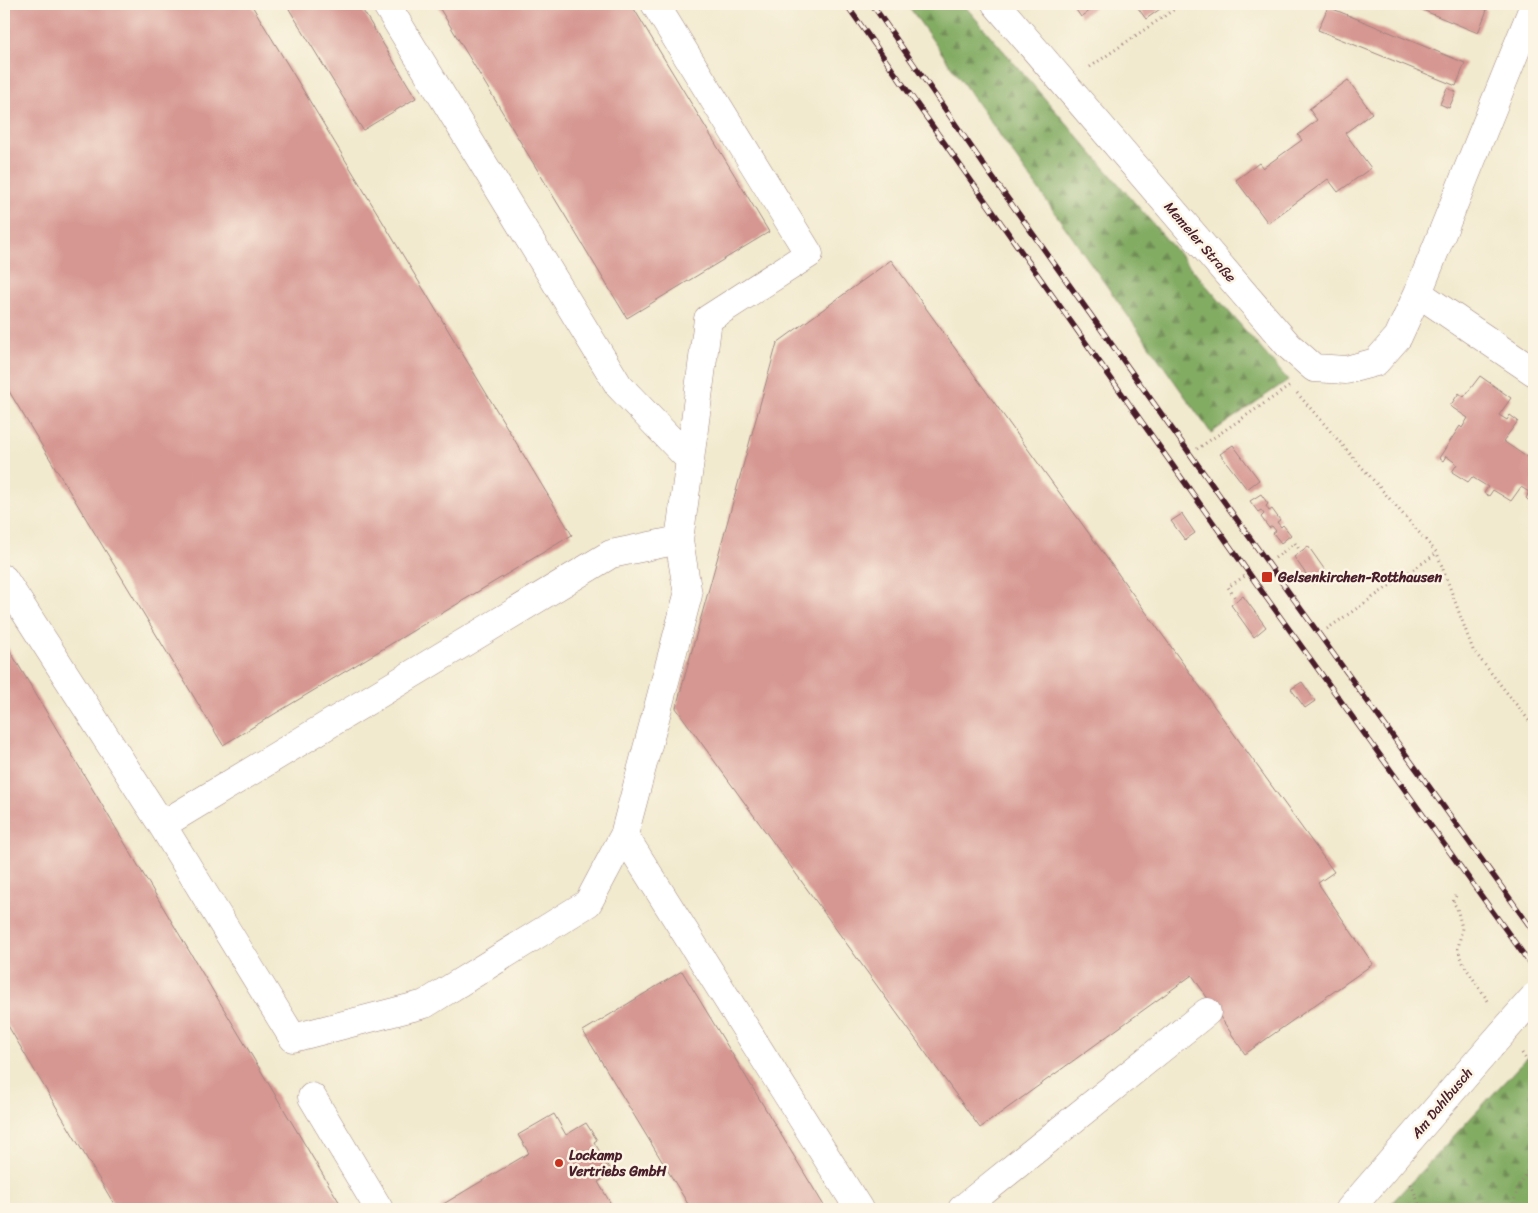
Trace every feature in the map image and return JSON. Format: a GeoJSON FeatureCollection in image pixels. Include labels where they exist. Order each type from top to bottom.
{"type":"FeatureCollection","features":[{"type":"Feature","properties":{"kind":"street"},"geometry":{"type":"LineString","coordinates":[[386,4],[619,386],[690,460]]}},
{"type":"Feature","properties":{"kind":"street"},"geometry":{"type":"LineString","coordinates":[[4,579],[162,825],[293,1038],[425,1004],[588,903],[624,835],[688,595],[679,540],[708,319],[809,254],[655,4]]}},
{"type":"Feature","properties":{"kind":"street","name":"Memeler Straße"},"geometry":{"type":"LineString","coordinates":[[996,4],[1282,338],[1314,368],[1346,370],[1376,362],[1398,337],[1418,293],[1533,13]]}},
{"type":"Feature","properties":{"kind":"street"},"geometry":{"type":"LineString","coordinates":[[1418,293],[1534,372]]}},
{"type":"Feature","properties":{"kind":"street"},"geometry":{"type":"LineString","coordinates":[[162,825],[611,554],[679,540]]}},
{"type":"Feature","properties":{"kind":"street"},"geometry":{"type":"LineString","coordinates":[[624,835],[859,1209]]}},
{"type":"Feature","properties":{"kind":"street","name":"Am Dahlbusch"},"geometry":{"type":"LineString","coordinates":[[1350,1209],[1534,997]]}},
{"type":"Feature","properties":{"kind":"street"},"geometry":{"type":"LineString","coordinates":[[962,1209],[1207,1012]]}},
{"type":"Feature","properties":{"kind":"street"},"geometry":{"type":"LineString","coordinates":[[312,1097],[379,1209]]}},
{"type":"Feature","properties":{"kind":"path"},"geometry":{"type":"LineString","coordinates":[[1065,84],[1182,4]]}},
{"type":"Feature","properties":{"kind":"path"},"geometry":{"type":"LineString","coordinates":[[1197,449],[1291,386],[1437,553],[1472,650],[1534,727]]}},
{"type":"Feature","properties":{"kind":"path"},"geometry":{"type":"LineString","coordinates":[[1275,558],[1295,543],[1301,552]]}},
{"type":"Feature","properties":{"kind":"path"},"geometry":{"type":"LineString","coordinates":[[1327,629],[1437,553]]}},
{"type":"Feature","properties":{"kind":"path"},"geometry":{"type":"LineString","coordinates":[[1237,601],[1228,587],[1245,576]]}},
{"type":"Feature","properties":{"kind":"path"},"geometry":{"type":"LineString","coordinates":[[1456,896],[1453,902],[1457,908],[1462,928],[1458,949],[1464,965],[1491,1006]]}},
{"type":"Feature","properties":{"kind":"path"},"geometry":{"type":"LineString","coordinates":[[1518,1047],[1534,1072]]}},
{"type":"Feature","properties":{"kind":"path"},"geometry":{"type":"LineString","coordinates":[[1512,1209],[1518,1187],[1534,1159]]}},
{"type":"Feature","properties":{"kind":"green space"},"geometry":{"type":"Polygon","coordinates":[[[907,4],[963,4],[1288,380],[1211,433],[907,4]]]}},
{"type":"Feature","properties":{"kind":"green space"},"geometry":{"type":"Polygon","coordinates":[[[1534,1050],[1534,1209],[1386,1209],[1534,1050]]]}},
{"type":"Feature","properties":{"kind":"building"},"geometry":{"type":"Polygon","coordinates":[[[4,4],[251,4],[572,535],[223,745],[4,383],[4,4]]]}},
{"type":"Feature","properties":{"kind":"building"},"geometry":{"type":"Polygon","coordinates":[[[286,4],[359,4],[416,98],[363,130],[286,4]]]}},
{"type":"Feature","properties":{"kind":"building"},"geometry":{"type":"Polygon","coordinates":[[[437,4],[631,4],[769,232],[627,318],[437,4]]]}},
{"type":"Feature","properties":{"kind":"building"},"geometry":{"type":"Polygon","coordinates":[[[1072,4],[1100,4],[1081,17],[1072,4]]]}},
{"type":"Feature","properties":{"kind":"building"},"geometry":{"type":"Polygon","coordinates":[[[1135,4],[1167,4],[1146,19],[1135,4]]]}},
{"type":"Feature","properties":{"kind":"building"},"geometry":{"type":"Polygon","coordinates":[[[1408,4],[1473,4],[1487,10],[1478,33],[1408,4]]]}},
{"type":"Feature","properties":{"kind":"building"},"geometry":{"type":"Polygon","coordinates":[[[1328,7],[1465,63],[1456,86],[1318,30],[1328,7]]]}},
{"type":"Feature","properties":{"kind":"building"},"geometry":{"type":"Polygon","coordinates":[[[1348,80],[1372,113],[1345,133],[1371,168],[1338,192],[1328,179],[1268,223],[1236,180],[1259,163],[1263,168],[1302,140],[1298,135],[1317,120],[1309,109],[1348,80]]]}},
{"type":"Feature","properties":{"kind":"building"},"geometry":{"type":"Polygon","coordinates":[[[1447,88],[1456,92],[1449,108],[1440,104],[1447,88]]]}},
{"type":"Feature","properties":{"kind":"building"},"geometry":{"type":"Polygon","coordinates":[[[891,260],[1334,872],[1318,883],[1373,964],[1245,1054],[1192,975],[980,1128],[676,708],[777,343],[891,260]]]}},
{"type":"Feature","properties":{"kind":"building"},"geometry":{"type":"Polygon","coordinates":[[[1480,376],[1511,398],[1499,415],[1507,420],[1510,415],[1518,421],[1503,441],[1534,462],[1534,496],[1530,502],[1526,498],[1529,492],[1521,487],[1511,501],[1493,490],[1489,496],[1484,493],[1488,487],[1472,477],[1468,482],[1452,472],[1457,464],[1446,456],[1443,461],[1439,458],[1460,426],[1462,428],[1468,418],[1450,406],[1459,393],[1464,397],[1480,376]]]}},
{"type":"Feature","properties":{"kind":"building"},"geometry":{"type":"Polygon","coordinates":[[[1233,445],[1259,480],[1247,489],[1220,454],[1233,445]]]}},
{"type":"Feature","properties":{"kind":"building"},"geometry":{"type":"Polygon","coordinates":[[[1261,494],[1268,504],[1266,506],[1269,511],[1272,509],[1280,520],[1277,522],[1281,527],[1283,525],[1291,535],[1281,543],[1273,533],[1276,531],[1272,526],[1269,528],[1261,517],[1264,514],[1261,510],[1258,512],[1250,501],[1261,494]]]}},
{"type":"Feature","properties":{"kind":"building"},"geometry":{"type":"Polygon","coordinates":[[[1182,514],[1195,533],[1185,540],[1171,521],[1182,514]]]}},
{"type":"Feature","properties":{"kind":"building"},"geometry":{"type":"Polygon","coordinates":[[[1308,546],[1327,573],[1313,584],[1294,557],[1308,546]]]}},
{"type":"Feature","properties":{"kind":"building"},"geometry":{"type":"Polygon","coordinates":[[[1243,596],[1266,627],[1254,637],[1231,605],[1243,596]]]}},
{"type":"Feature","properties":{"kind":"building"},"geometry":{"type":"Polygon","coordinates":[[[4,641],[341,1205],[333,1209],[117,1209],[4,1019],[4,641]]]}},
{"type":"Feature","properties":{"kind":"building"},"geometry":{"type":"Polygon","coordinates":[[[1302,682],[1315,701],[1305,708],[1291,689],[1302,682]]]}},
{"type":"Feature","properties":{"kind":"building"},"geometry":{"type":"Polygon","coordinates":[[[682,971],[826,1209],[691,1209],[583,1031],[682,971]]]}},
{"type":"Feature","properties":{"kind":"building","name":"Lockamp Vertriebs GmbH"},"geometry":{"type":"Polygon","coordinates":[[[554,1114],[566,1135],[586,1123],[597,1140],[594,1142],[613,1173],[598,1182],[614,1209],[442,1209],[440,1206],[529,1153],[518,1135],[554,1114]]]}},
{"type":"Feature","properties":{"kind":"railway"},"geometry":{"type":"LineString","coordinates":[[846,4],[1263,593],[1534,969]]}},
{"type":"Feature","properties":{"kind":"railway"},"geometry":{"type":"LineString","coordinates":[[872,4],[988,171],[1534,932]]}},
{"type":"Feature","properties":{"kind":"place","name":"Gelsenkirchen-Rotthausen"},"geometry":{"type":"Point","coordinates":[1267,577]}},
{"type":"Feature","properties":{"kind":"place","name":"Lockamp Vertriebs GmbH"},"geometry":{"type":"Point","coordinates":[559,1163]}}]}
